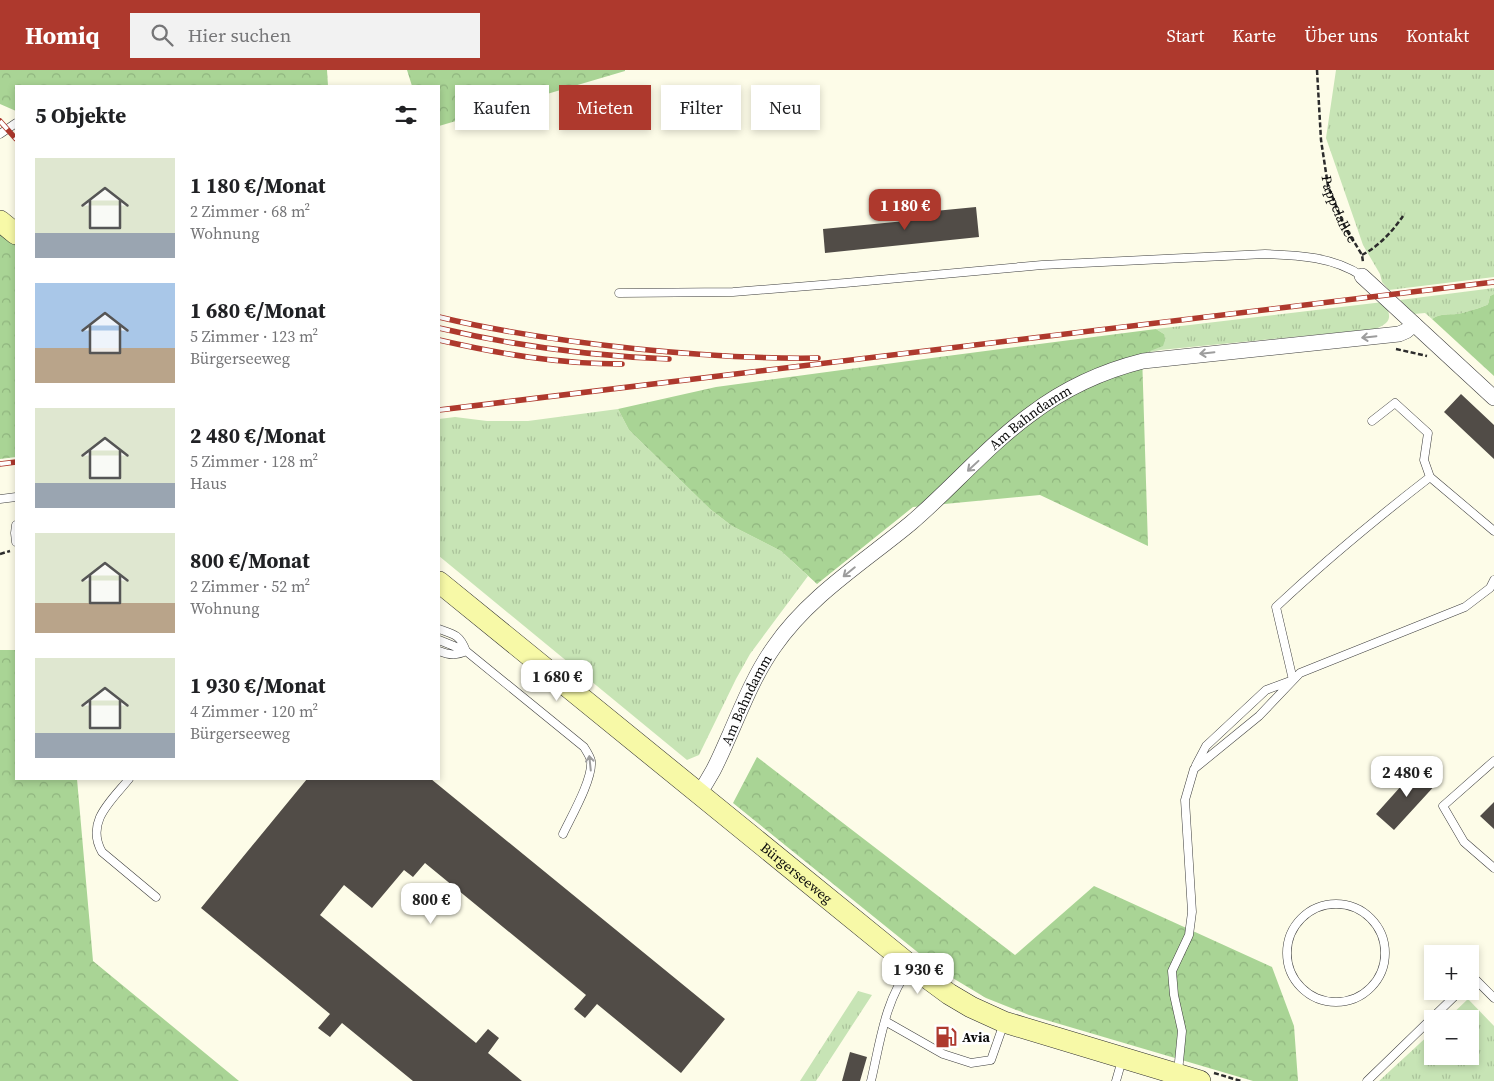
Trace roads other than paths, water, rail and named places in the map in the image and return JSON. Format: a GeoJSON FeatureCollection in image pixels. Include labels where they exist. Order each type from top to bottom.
{"type":"FeatureCollection","features":[{"type":"Feature","properties":{"kind":"street"},"geometry":{"type":"LineString","coordinates":[[0,221],[15,233]]}},
{"type":"Feature","properties":{"kind":"street"},"geometry":{"type":"LineString","coordinates":[[1362,276],[1494,398]]}},
{"type":"Feature","properties":{"kind":"street","name":"Am Bahndamm"},"geometry":{"type":"LineString","coordinates":[[698,794],[713,773],[756,675],[774,646],[794,621],[828,589],[912,522],[1012,430],[1048,402],[1070,389],[1108,372],[1143,361],[1399,334],[1414,324]]}},
{"type":"Feature","properties":{"kind":"street","name":"Bürgerseeweg"},"geometry":{"type":"LineString","coordinates":[[440,583],[911,966],[956,998],[988,1016],[1004,1022],[1177,1074],[1203,1076]]}},
{"type":"Feature","properties":{"kind":"lane"},"geometry":{"type":"LineString","coordinates":[[0,134],[15,125]]}},
{"type":"Feature","properties":{"kind":"lane"},"geometry":{"type":"LineString","coordinates":[[619,293],[733,292],[844,284],[1042,265],[1266,254],[1301,255],[1326,260],[1345,266],[1362,276]]}},
{"type":"Feature","properties":{"kind":"lane"},"geometry":{"type":"LineString","coordinates":[[1372,421],[1395,403],[1428,433],[1424,460],[1430,477],[1494,530]]}},
{"type":"Feature","properties":{"kind":"lane"},"geometry":{"type":"LineString","coordinates":[[1293,680],[1276,607],[1321,565],[1430,477]]}},
{"type":"Feature","properties":{"kind":"lane"},"geometry":{"type":"LineString","coordinates":[[0,499],[15,497]]}},
{"type":"Feature","properties":{"kind":"lane"},"geometry":{"type":"LineString","coordinates":[[1194,769],[1259,716],[1300,673],[1465,607],[1490,588],[1494,580]]}},
{"type":"Feature","properties":{"kind":"lane"},"geometry":{"type":"LineString","coordinates":[[440,629],[456,635],[462,641],[466,651]]}},
{"type":"Feature","properties":{"kind":"lane"},"geometry":{"type":"LineString","coordinates":[[440,640],[466,651],[584,747],[590,756],[591,763],[588,782],[563,834]]}},
{"type":"Feature","properties":{"kind":"lane"},"geometry":{"type":"LineString","coordinates":[[440,651],[449,655],[458,655],[466,651]]}},
{"type":"Feature","properties":{"kind":"lane"},"geometry":{"type":"LineString","coordinates":[[1177,1074],[1182,1031],[1174,995],[1172,971],[1189,935],[1192,912],[1185,800],[1194,769],[1206,746],[1266,690],[1293,680]]}},
{"type":"Feature","properties":{"kind":"lane"},"geometry":{"type":"LineString","coordinates":[[1494,761],[1443,806],[1464,842],[1494,868]]}},
{"type":"Feature","properties":{"kind":"lane"},"geometry":{"type":"LineString","coordinates":[[128,780],[102,812],[95,833],[97,843],[102,852],[156,897]]}},
{"type":"Feature","properties":{"kind":"lane"},"geometry":{"type":"LineString","coordinates":[[1339,904],[1355,908],[1369,916],[1379,929],[1384,944],[1385,961],[1380,976],[1370,989],[1356,998],[1340,1002],[1324,1001],[1310,995],[1298,984],[1290,970],[1287,954],[1289,938],[1297,924],[1308,913],[1323,906],[1339,904]]}},
{"type":"Feature","properties":{"kind":"lane"},"geometry":{"type":"LineString","coordinates":[[871,1081],[889,1005],[900,981],[911,966]]}},
{"type":"Feature","properties":{"kind":"lane"},"geometry":{"type":"LineString","coordinates":[[1479,983],[1494,998]]}},
{"type":"Feature","properties":{"kind":"lane"},"geometry":{"type":"LineString","coordinates":[[1367,1081],[1451,1000]]}},
{"type":"Feature","properties":{"kind":"lane"},"geometry":{"type":"LineString","coordinates":[[886,1021],[943,1054],[971,1063],[991,1060],[1004,1022]]}},
{"type":"Feature","properties":{"kind":"lane"},"geometry":{"type":"LineString","coordinates":[[1116,1081],[1123,1058]]}},
{"type":"Feature","properties":{"kind":"railway"},"geometry":{"type":"LineString","coordinates":[[0,121],[15,138]]}},
{"type":"Feature","properties":{"kind":"railway"},"geometry":{"type":"LineString","coordinates":[[440,410],[1494,282]]}},
{"type":"Feature","properties":{"kind":"railway"},"geometry":{"type":"LineString","coordinates":[[440,317],[538,336],[638,349],[728,356],[818,358]]}},
{"type":"Feature","properties":{"kind":"railway"},"geometry":{"type":"LineString","coordinates":[[440,328],[553,349],[669,359]]}},
{"type":"Feature","properties":{"kind":"railway"},"geometry":{"type":"LineString","coordinates":[[440,340],[484,350],[530,357],[599,364],[622,364]]}},
{"type":"Feature","properties":{"kind":"railway"},"geometry":{"type":"LineString","coordinates":[[0,464],[15,462]]}},
{"type":"Feature","properties":{"kind":"place","name":"Avia"},"geometry":{"type":"Point","coordinates":[946,1037]}}]}
